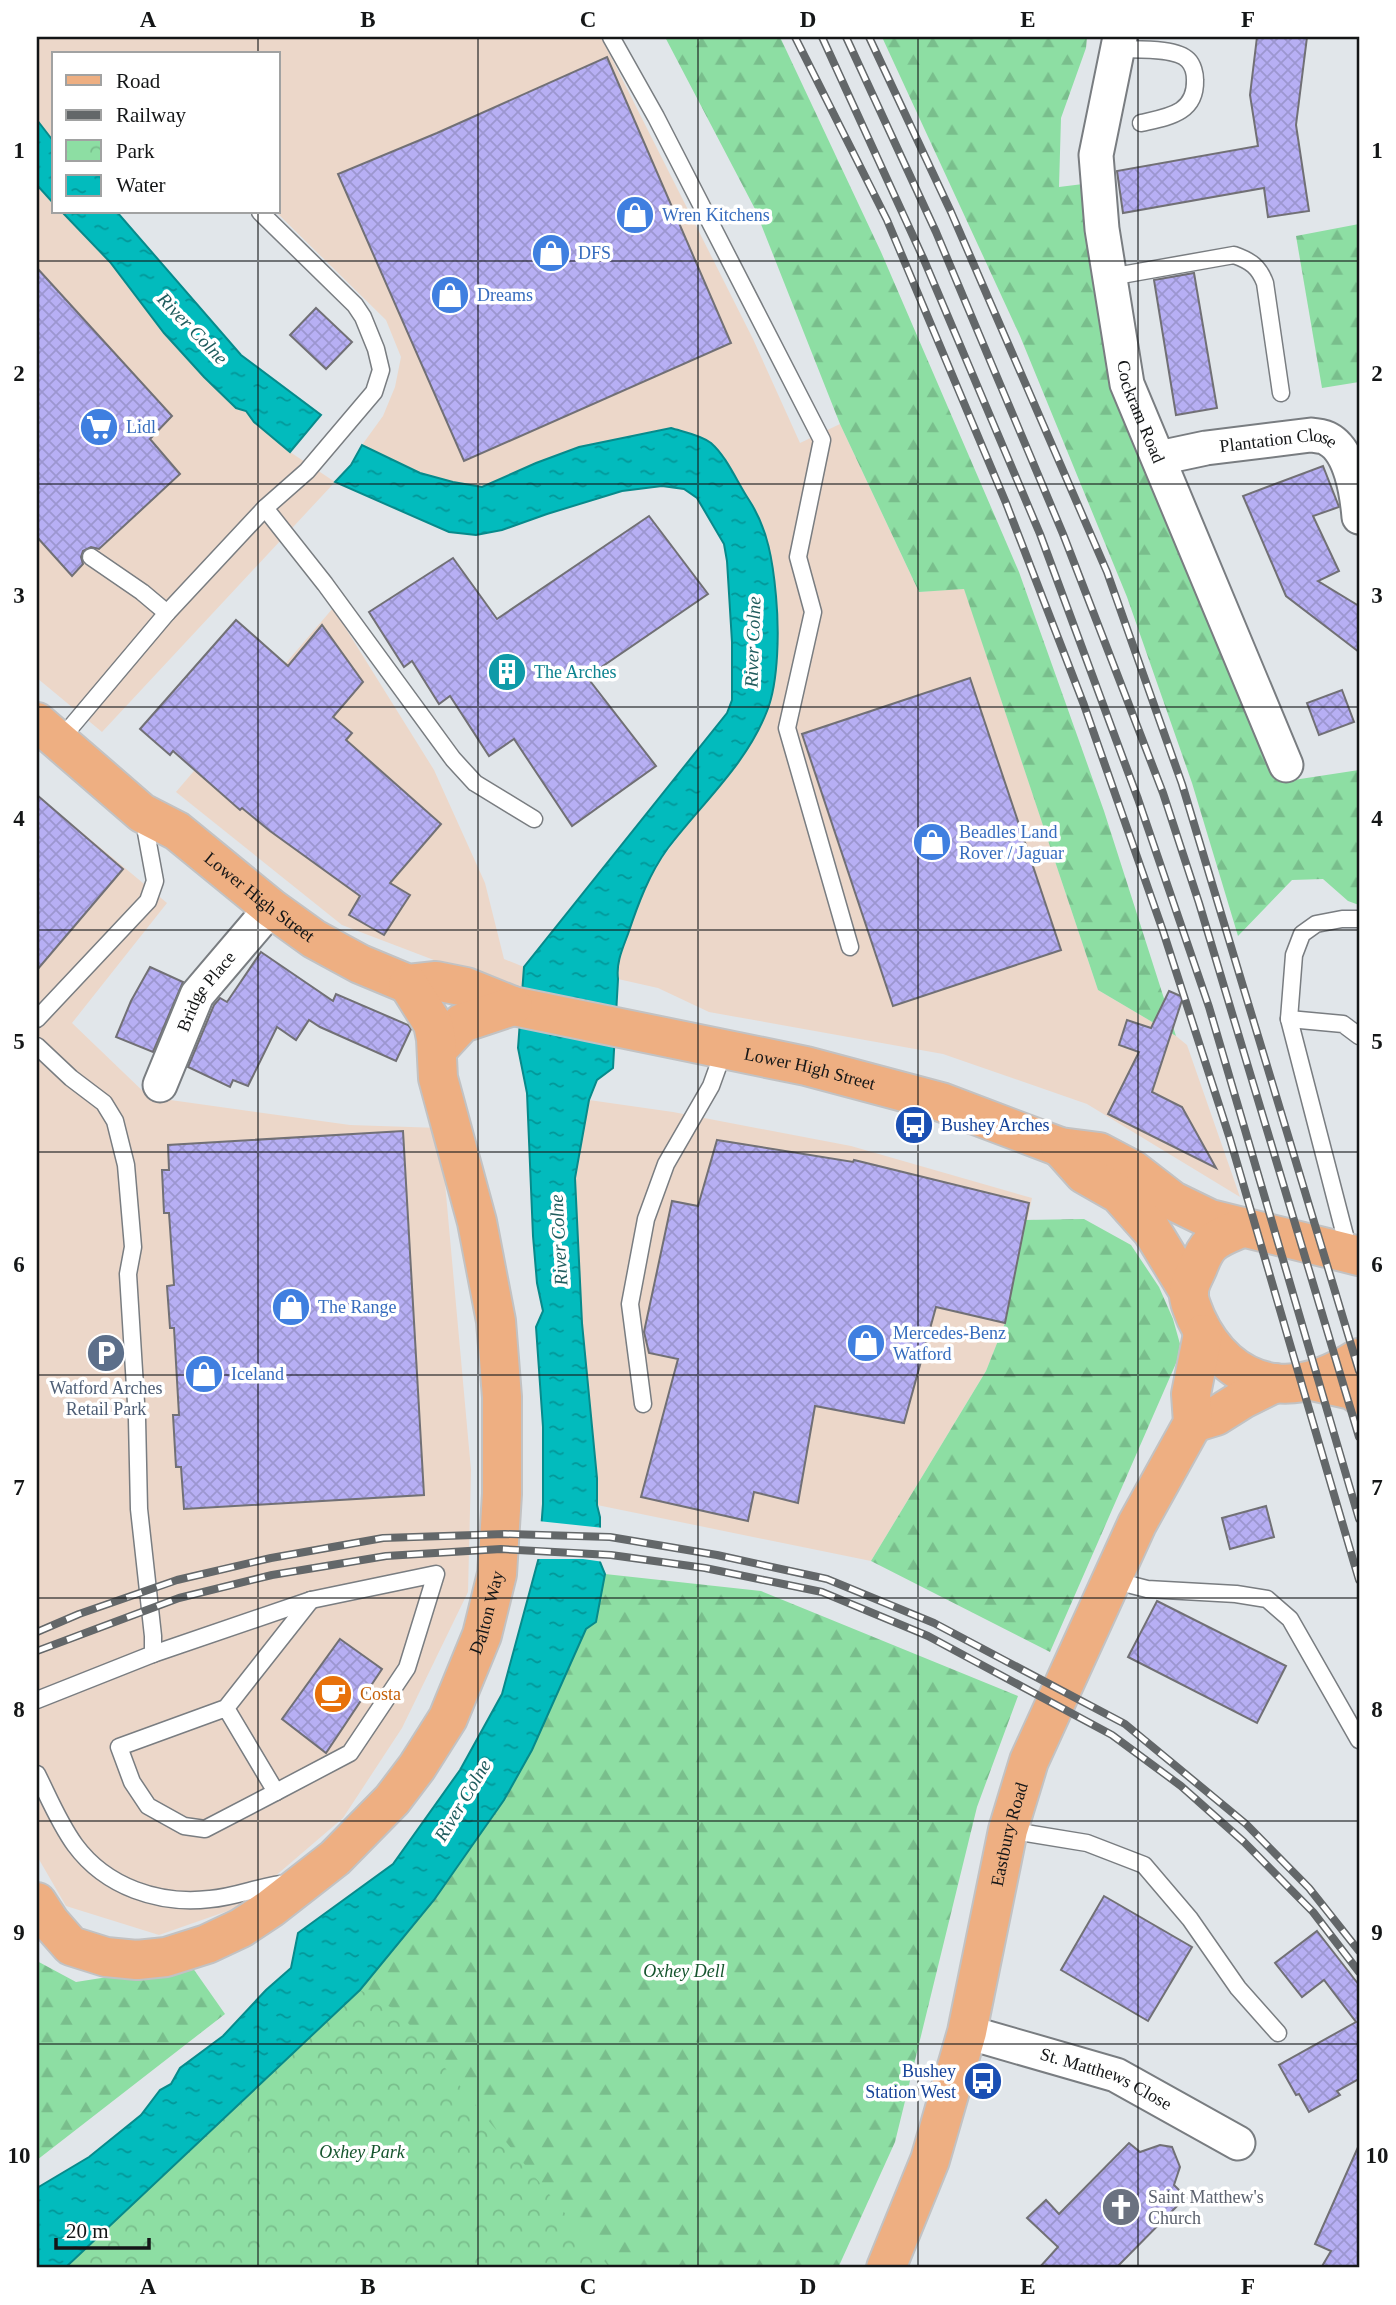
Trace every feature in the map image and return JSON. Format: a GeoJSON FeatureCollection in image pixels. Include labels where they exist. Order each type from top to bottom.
{"type":"FeatureCollection","features":[{"type":"Feature","properties":{"kind":"main road","name":"Lower High Street"},"geometry":{"type":"LineString","coordinates":[[48,731],[142,813],[177,831],[314,940],[360,964],[408,984],[436,981],[446,983],[513,1006],[806,1066],[941,1102],[1060,1147],[1084,1174],[1146,1208],[1173,1201],[1210,1219],[1356,1258]]}},
{"type":"Feature","properties":{"kind":"main road","name":"Dalton Way"},"geometry":{"type":"LineString","coordinates":[[37,1902],[50,1922],[71,1945],[106,1956],[137,1960],[166,1957],[208,1944],[241,1928],[335,1858],[392,1800],[449,1718],[482,1635],[497,1574],[502,1494],[502,1397],[496,1321],[477,1222],[438,1078],[433,1024],[408,984]]}},
{"type":"Feature","properties":{"kind":"main road","name":"Lower High Street"},"geometry":{"type":"LineString","coordinates":[[437,1049],[461,1023],[513,1006]]}},
{"type":"Feature","properties":{"kind":"main road","name":"Lower High Street"},"geometry":{"type":"LineString","coordinates":[[1146,1208],[1152,1231],[1189,1292],[1192,1309],[1203,1334]]}},
{"type":"Feature","properties":{"kind":"main road"},"geometry":{"type":"LineString","coordinates":[[1189,1292],[1209,1245],[1244,1227]]}},
{"type":"Feature","properties":{"kind":"main road"},"geometry":{"type":"LineString","coordinates":[[1203,1334],[1191,1394],[1193,1423],[1216,1416],[1275,1383]]}},
{"type":"Feature","properties":{"kind":"main road"},"geometry":{"type":"LineString","coordinates":[[1203,1334],[1226,1362],[1252,1378],[1275,1383],[1312,1381],[1352,1390],[1359,1395]]}},
{"type":"Feature","properties":{"kind":"main road"},"geometry":{"type":"LineString","coordinates":[[1312,1381],[1344,1368],[1359,1358]]}},
{"type":"Feature","properties":{"kind":"main road","name":"Eastbury Road"},"geometry":{"type":"LineString","coordinates":[[886,2268],[930,2160],[967,2032],[1008,1830],[1029,1761],[1137,1524],[1193,1423]]}},
{"type":"Feature","properties":{"kind":"street","name":"Cockram Road"},"geometry":{"type":"LineString","coordinates":[[1119,43],[1096,155],[1102,229],[1127,384],[1286,765]]}},
{"type":"Feature","properties":{"kind":"street","name":"Plantation Close"},"geometry":{"type":"LineString","coordinates":[[1159,458],[1206,448],[1311,435],[1327,438],[1344,454],[1359,505]]}},
{"type":"Feature","properties":{"kind":"street","name":"Bridge Place"},"geometry":{"type":"LineString","coordinates":[[160,1085],[197,995],[271,908]]}},
{"type":"Feature","properties":{"kind":"street","name":"St. Matthews Close"},"geometry":{"type":"LineString","coordinates":[[967,2032],[1116,2075],[1238,2143]]}},
{"type":"Feature","properties":{"kind":"lane"},"geometry":{"type":"LineString","coordinates":[[611,37],[662,128],[822,440],[798,557],[813,612],[787,728],[850,947]]}},
{"type":"Feature","properties":{"kind":"lane"},"geometry":{"type":"LineString","coordinates":[[1119,43],[1170,52],[1188,59],[1195,72],[1195,92],[1187,105],[1175,116],[1141,123]]}},
{"type":"Feature","properties":{"kind":"lane"},"geometry":{"type":"LineString","coordinates":[[48,731],[167,613],[265,508],[307,471],[374,392],[381,370],[363,317],[355,305],[262,214]]}},
{"type":"Feature","properties":{"kind":"lane"},"geometry":{"type":"LineString","coordinates":[[1110,277],[1234,255],[1249,260],[1260,270],[1265,283],[1280,393]]}},
{"type":"Feature","properties":{"kind":"lane"},"geometry":{"type":"LineString","coordinates":[[265,508],[453,759],[475,783],[534,819]]}},
{"type":"Feature","properties":{"kind":"lane"},"geometry":{"type":"LineString","coordinates":[[91,557],[167,613]]}},
{"type":"Feature","properties":{"kind":"lane"},"geometry":{"type":"LineString","coordinates":[[37,1019],[148,901],[155,880],[142,813]]}},
{"type":"Feature","properties":{"kind":"lane"},"geometry":{"type":"LineString","coordinates":[[1356,1258],[1289,1019],[1294,954],[1301,934],[1316,924],[1359,919]]}},
{"type":"Feature","properties":{"kind":"lane"},"geometry":{"type":"LineString","coordinates":[[1289,1019],[1343,1024],[1359,1036]]}},
{"type":"Feature","properties":{"kind":"lane"},"geometry":{"type":"LineString","coordinates":[[37,1046],[71,1078],[104,1103],[115,1121],[126,1165],[133,1247],[128,1274],[137,1419],[139,1509],[153,1654]]}},
{"type":"Feature","properties":{"kind":"lane"},"geometry":{"type":"LineString","coordinates":[[643,1404],[630,1304],[646,1219],[666,1164],[711,1086],[724,1050]]}},
{"type":"Feature","properties":{"kind":"lane"},"geometry":{"type":"LineString","coordinates":[[37,1700],[153,1654],[311,1600],[436,1574],[407,1668],[350,1753],[205,1829],[184,1826],[148,1806],[132,1782],[119,1747],[226,1708],[311,1600]]}},
{"type":"Feature","properties":{"kind":"lane"},"geometry":{"type":"LineString","coordinates":[[1112,1580],[1147,1589],[1236,1594],[1267,1599],[1290,1619],[1359,1740]]}},
{"type":"Feature","properties":{"kind":"lane"},"geometry":{"type":"LineString","coordinates":[[226,1708],[276,1793]]}},
{"type":"Feature","properties":{"kind":"lane"},"geometry":{"type":"LineString","coordinates":[[37,1774],[58,1819],[76,1846],[93,1865],[132,1889],[157,1898],[211,1899],[275,1884],[306,1882]]}},
{"type":"Feature","properties":{"kind":"lane"},"geometry":{"type":"LineString","coordinates":[[1008,1830],[1087,1843],[1144,1865],[1190,1919],[1238,1988],[1278,2033]]}},
{"type":"Feature","properties":{"kind":"shaded area"},"geometry":{"type":"Polygon","coordinates":[[[37,37],[601,37],[753,339],[800,443],[840,424],[919,592],[964,588],[1098,990],[1187,1045],[1240,1197],[1087,1104],[943,1054],[709,1012],[658,988],[618,979],[616,966],[652,872],[757,731],[768,710],[776,654],[740,487],[723,458],[710,443],[671,428],[579,447],[482,487],[420,473],[362,445],[383,416],[395,387],[401,357],[386,320],[278,214],[280,52],[52,52],[50,137],[37,120],[37,37]]]}},
{"type":"Feature","properties":{"kind":"shaded area"},"geometry":{"type":"Polygon","coordinates":[[[37,185],[52,202],[52,214],[64,214],[110,262],[164,333],[236,408],[246,411],[254,422],[290,452],[335,482],[102,732],[37,678],[37,185]]]}},
{"type":"Feature","properties":{"kind":"shaded area"},"geometry":{"type":"Polygon","coordinates":[[[333,608],[434,770],[485,883],[504,959],[524,967],[522,992],[342,925],[176,792],[333,608]]]}},
{"type":"Feature","properties":{"kind":"shaded area"},"geometry":{"type":"Polygon","coordinates":[[[37,795],[167,903],[72,1023],[149,1097],[350,1125],[440,1128],[471,1470],[468,1592],[402,1728],[343,1818],[239,1907],[159,1935],[66,1906],[37,1856],[37,795]]]}},
{"type":"Feature","properties":{"kind":"shaded area"},"geometry":{"type":"Polygon","coordinates":[[[589,1100],[673,1112],[851,1146],[1032,1198],[1005,1323],[986,1371],[871,1561],[597,1505],[597,1478],[582,1323],[575,1178],[589,1100]]]}},
{"type":"Feature","properties":{"kind":"green space"},"geometry":{"type":"Polygon","coordinates":[[[665,37],[780,37],[881,252],[1019,572],[1104,811],[1176,1036],[1098,990],[964,589],[919,592],[840,424],[755,209],[665,37]]]}},
{"type":"Feature","properties":{"kind":"green space"},"geometry":{"type":"Polygon","coordinates":[[[882,37],[1087,37],[1086,48],[1061,118],[1059,187],[1083,184],[1163,506],[1240,696],[1287,781],[1359,770],[1359,905],[1348,901],[1323,879],[1292,880],[1238,936],[1192,783],[1127,597],[1020,336],[882,37]]]}},
{"type":"Feature","properties":{"kind":"green space"},"geometry":{"type":"Polygon","coordinates":[[[1359,224],[1359,382],[1322,388],[1296,236],[1359,224]]]}},
{"type":"Feature","properties":{"kind":"green space"},"geometry":{"type":"Polygon","coordinates":[[[1084,1219],[1131,1245],[1159,1287],[1180,1344],[1177,1361],[1050,1652],[871,1561],[986,1371],[1005,1323],[1025,1220],[1084,1219]]]}},
{"type":"Feature","properties":{"kind":"green space","name":"Oxhey Dell"},"geometry":{"type":"Polygon","coordinates":[[[605,1574],[761,1591],[1018,1696],[977,1807],[895,2142],[838,2268],[530,2268],[369,2028],[360,1990],[434,1900],[532,1750],[586,1629],[596,1622],[605,1574]]]}},
{"type":"Feature","properties":{"kind":"green space"},"geometry":{"type":"Polygon","coordinates":[[[37,1961],[76,1982],[190,1964],[225,2014],[37,2160],[37,1961]]]}},
{"type":"Feature","properties":{"kind":"green space","name":"Oxhey Park"},"geometry":{"type":"Polygon","coordinates":[[[360,1990],[399,2012],[610,2268],[65,2268],[360,1990]]]}},
{"type":"Feature","properties":{"kind":"water"},"geometry":{"type":"Polygon","coordinates":[[[37,120],[52,139],[52,202],[37,185],[37,120]]]}},
{"type":"Feature","properties":{"kind":"water","name":"River Colne"},"geometry":{"type":"Polygon","coordinates":[[[64,214],[119,214],[241,355],[321,415],[290,452],[254,422],[246,411],[236,408],[204,377],[164,333],[110,262],[64,214]]]}},
{"type":"Feature","properties":{"kind":"water","name":"River Colne"},"geometry":{"type":"Polygon","coordinates":[[[671,428],[707,440],[717,449],[761,522],[773,571],[778,639],[771,699],[758,731],[722,783],[668,848],[645,890],[618,967],[613,1068],[597,1080],[589,1100],[575,1178],[582,1323],[600,1517],[600,1562],[605,1574],[596,1622],[586,1629],[532,1750],[504,1800],[434,1900],[360,1990],[65,2268],[37,2268],[37,2188],[89,2157],[141,2115],[160,2090],[171,2084],[180,2068],[223,2036],[266,1990],[291,1968],[298,1933],[393,1864],[460,1770],[502,1694],[539,1557],[543,1504],[543,1427],[536,1327],[543,1311],[537,1283],[533,1236],[527,1093],[518,1048],[524,967],[727,713],[732,700],[732,642],[724,544],[697,498],[684,489],[662,486],[622,491],[502,530],[476,535],[449,532],[335,482],[351,465],[362,445],[420,473],[482,487],[579,447],[671,428]]]}},
{"type":"Feature","properties":{"kind":"pier"},"geometry":{"type":"Polygon","coordinates":[[[538,1521],[604,1528],[604,1562],[534,1559],[538,1521]]]}},
{"type":"Feature","properties":{"kind":"building"},"geometry":{"type":"Polygon","coordinates":[[[1257,37],[1307,37],[1296,125],[1309,211],[1268,217],[1264,188],[1123,213],[1117,171],[1258,146],[1250,95],[1257,37]]]}},
{"type":"Feature","properties":{"kind":"building"},"geometry":{"type":"Polygon","coordinates":[[[607,57],[731,343],[464,461],[338,174],[607,57]]]}},
{"type":"Feature","properties":{"kind":"building","name":"Lidl"},"geometry":{"type":"Polygon","coordinates":[[[37,268],[172,416],[150,439],[180,474],[99,549],[91,547],[83,551],[83,564],[72,576],[37,537],[37,268]]]}},
{"type":"Feature","properties":{"kind":"building"},"geometry":{"type":"Polygon","coordinates":[[[1194,273],[1217,408],[1176,415],[1154,280],[1194,273]]]}},
{"type":"Feature","properties":{"kind":"building"},"geometry":{"type":"Polygon","coordinates":[[[316,308],[352,342],[326,369],[290,335],[316,308]]]}},
{"type":"Feature","properties":{"kind":"building"},"geometry":{"type":"Polygon","coordinates":[[[1323,466],[1339,507],[1313,516],[1339,571],[1318,581],[1359,606],[1359,652],[1286,596],[1243,496],[1323,466]]]}},
{"type":"Feature","properties":{"kind":"building","name":"The Arches"},"geometry":{"type":"Polygon","coordinates":[[[649,516],[708,594],[587,677],[656,766],[572,826],[514,739],[489,756],[450,696],[439,704],[412,661],[404,667],[369,612],[453,558],[497,619],[649,516]]]}},
{"type":"Feature","properties":{"kind":"building"},"geometry":{"type":"Polygon","coordinates":[[[236,620],[288,666],[322,625],[363,682],[333,717],[352,733],[346,740],[441,824],[390,883],[410,895],[384,935],[349,915],[360,896],[242,808],[240,810],[173,751],[170,755],[140,729],[236,620]]]}},
{"type":"Feature","properties":{"kind":"building","name":"Beadles Land Rover / Jaguar"},"geometry":{"type":"Polygon","coordinates":[[[970,678],[1061,950],[893,1006],[802,734],[970,678]]]}},
{"type":"Feature","properties":{"kind":"building"},"geometry":{"type":"Polygon","coordinates":[[[1342,690],[1354,722],[1319,735],[1307,703],[1342,690]]]}},
{"type":"Feature","properties":{"kind":"building"},"geometry":{"type":"Polygon","coordinates":[[[37,795],[123,869],[37,970],[37,795]]]}},
{"type":"Feature","properties":{"kind":"building"},"geometry":{"type":"Polygon","coordinates":[[[261,952],[333,1001],[336,994],[408,1025],[411,1029],[396,1061],[309,1020],[296,1040],[277,1027],[248,1086],[233,1080],[230,1087],[188,1067],[214,1005],[220,998],[227,1002],[261,952]]]}},
{"type":"Feature","properties":{"kind":"building"},"geometry":{"type":"Polygon","coordinates":[[[150,967],[183,982],[153,1052],[116,1037],[131,1001],[150,967]]]}},
{"type":"Feature","properties":{"kind":"building"},"geometry":{"type":"Polygon","coordinates":[[[1169,991],[1183,997],[1152,1092],[1182,1107],[1216,1168],[1108,1114],[1139,1052],[1119,1045],[1127,1020],[1151,1028],[1169,991]]]}},
{"type":"Feature","properties":{"kind":"building","name":"The Range"},"geometry":{"type":"Polygon","coordinates":[[[403,1131],[424,1495],[184,1509],[181,1467],[176,1467],[173,1415],[179,1415],[174,1328],[170,1328],[167,1286],[174,1285],[169,1213],[164,1213],[162,1170],[169,1170],[168,1145],[403,1131]]]}},
{"type":"Feature","properties":{"kind":"building","name":"Mercedes-Benz Watford"},"geometry":{"type":"Polygon","coordinates":[[[717,1140],[853,1162],[854,1160],[1029,1203],[1005,1323],[936,1307],[904,1423],[815,1406],[798,1503],[754,1492],[748,1521],[641,1497],[678,1359],[649,1353],[644,1332],[672,1201],[698,1206],[717,1140]]]}},
{"type":"Feature","properties":{"kind":"building"},"geometry":{"type":"Polygon","coordinates":[[[1266,1506],[1274,1537],[1230,1549],[1222,1518],[1266,1506]]]}},
{"type":"Feature","properties":{"kind":"building"},"geometry":{"type":"Polygon","coordinates":[[[1157,1601],[1286,1666],[1257,1723],[1128,1657],[1157,1601]]]}},
{"type":"Feature","properties":{"kind":"building","name":"Costa"},"geometry":{"type":"Polygon","coordinates":[[[340,1639],[382,1669],[326,1753],[282,1719],[340,1639]]]}},
{"type":"Feature","properties":{"kind":"building"},"geometry":{"type":"Polygon","coordinates":[[[1104,1896],[1192,1947],[1148,2021],[1061,1970],[1104,1896]]]}},
{"type":"Feature","properties":{"kind":"building"},"geometry":{"type":"Polygon","coordinates":[[[1317,1931],[1359,1985],[1359,2079],[1337,2091],[1340,2095],[1309,2112],[1279,2065],[1356,2022],[1324,1980],[1302,1997],[1275,1963],[1317,1931]]]}},
{"type":"Feature","properties":{"kind":"building","name":"Saint Matthew's Church"},"geometry":{"type":"Polygon","coordinates":[[[1129,2143],[1140,2152],[1160,2145],[1172,2147],[1180,2167],[1174,2185],[1186,2197],[1116,2268],[1039,2268],[1058,2247],[1027,2218],[1046,2200],[1059,2214],[1129,2143]]]}},
{"type":"Feature","properties":{"kind":"building"},"geometry":{"type":"Polygon","coordinates":[[[1359,2145],[1359,2268],[1321,2268],[1331,2251],[1315,2244],[1359,2145]]]}},
{"type":"Feature","properties":{"kind":"railway"},"geometry":{"type":"LineString","coordinates":[[795,37],[887,220],[1006,503],[1084,705],[1163,931],[1230,1139],[1359,1580]]}},
{"type":"Feature","properties":{"kind":"railway"},"geometry":{"type":"LineString","coordinates":[[822,37],[924,260],[1040,534],[1138,799],[1209,1007],[1359,1519]]}},
{"type":"Feature","properties":{"kind":"railway"},"geometry":{"type":"LineString","coordinates":[[846,37],[936,232],[1063,534],[1163,793],[1199,903],[1359,1437]]}},
{"type":"Feature","properties":{"kind":"railway"},"geometry":{"type":"LineString","coordinates":[[869,37],[951,212],[1107,572],[1182,784],[1359,1371]]}},
{"type":"Feature","properties":{"kind":"railway"},"geometry":{"type":"LineString","coordinates":[[37,1632],[79,1614],[177,1580],[271,1558],[383,1538],[505,1534],[610,1537],[717,1555],[827,1579],[934,1623],[1125,1724],[1246,1824],[1309,1888],[1359,1951]]}},
{"type":"Feature","properties":{"kind":"railway"},"geometry":{"type":"LineString","coordinates":[[37,1651],[179,1598],[272,1575],[386,1556],[501,1549],[611,1555],[705,1568],[822,1592],[928,1636],[1112,1735],[1181,1786],[1244,1842],[1313,1912],[1359,1972]]}},
{"type":"Feature","properties":{"kind":"place","name":"Wren Kitchens"},"geometry":{"type":"Point","coordinates":[635,215]}},
{"type":"Feature","properties":{"kind":"place","name":"DFS"},"geometry":{"type":"Point","coordinates":[551,253]}},
{"type":"Feature","properties":{"kind":"place","name":"Dreams"},"geometry":{"type":"Point","coordinates":[450,295]}},
{"type":"Feature","properties":{"kind":"place","name":"Lidl"},"geometry":{"type":"Point","coordinates":[99,427]}},
{"type":"Feature","properties":{"kind":"place","name":"The Arches"},"geometry":{"type":"Point","coordinates":[507,672]}},
{"type":"Feature","properties":{"kind":"place","name":"Beadles Land Rover / Jaguar"},"geometry":{"type":"Point","coordinates":[932,842]}},
{"type":"Feature","properties":{"kind":"place","name":"Bushey Arches"},"geometry":{"type":"Point","coordinates":[914,1125]}},
{"type":"Feature","properties":{"kind":"place","name":"The Range"},"geometry":{"type":"Point","coordinates":[291,1307]}},
{"type":"Feature","properties":{"kind":"place","name":"Mercedes-Benz Watford"},"geometry":{"type":"Point","coordinates":[866,1343]}},
{"type":"Feature","properties":{"kind":"place","name":"Watford Arches Retail Park"},"geometry":{"type":"Point","coordinates":[106,1353]}},
{"type":"Feature","properties":{"kind":"place","name":"Iceland"},"geometry":{"type":"Point","coordinates":[204,1374]}},
{"type":"Feature","properties":{"kind":"place","name":"Costa"},"geometry":{"type":"Point","coordinates":[333,1694]}},
{"type":"Feature","properties":{"kind":"place","name":"Bushey Station West"},"geometry":{"type":"Point","coordinates":[983,2081]}},
{"type":"Feature","properties":{"kind":"place","name":"Saint Matthew's Church"},"geometry":{"type":"Point","coordinates":[1121,2207]}}]}
